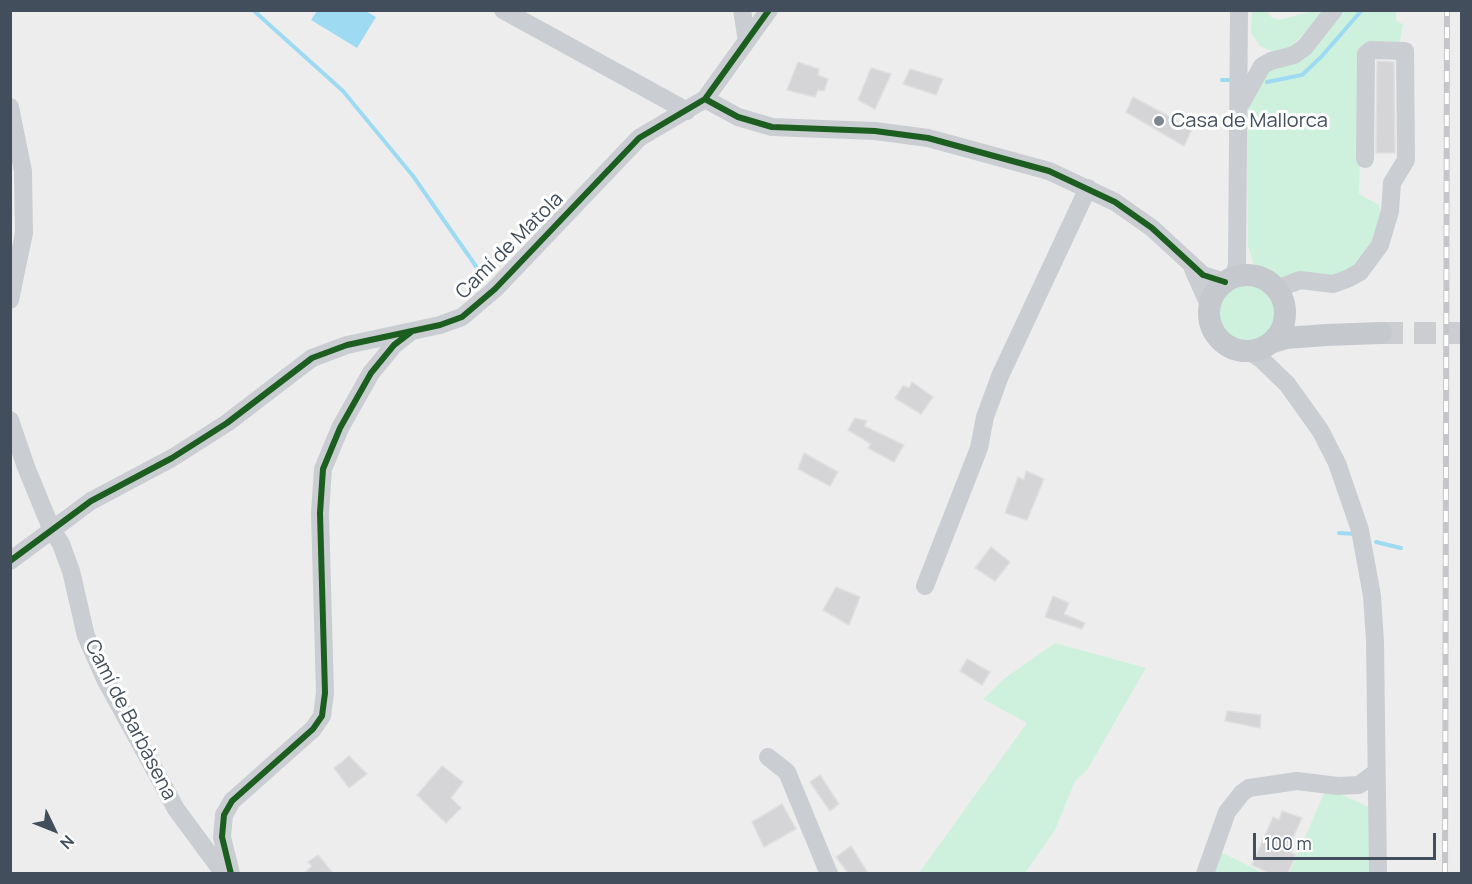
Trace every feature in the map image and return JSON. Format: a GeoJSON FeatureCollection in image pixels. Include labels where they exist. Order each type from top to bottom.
{"type":"FeatureCollection","features":[{"type":"Feature","properties":{"kind":"main road"},"geometry":{"type":"LineString","coordinates":[[1270,343],[1277,336],[1285,318],[1282,298],[1270,282],[1237,278],[1212,297],[1210,307],[1212,327],[1217,335],[1232,348],[1247,350],[1270,343],[1286,338],[1326,334],[1381,333]]}},
{"type":"Feature","properties":{"kind":"main road"},"geometry":{"type":"LineString","coordinates":[[1285,318],[1305,331],[1326,334]]}},
{"type":"Feature","properties":{"kind":"street"},"geometry":{"type":"LineString","coordinates":[[503,10],[687,111]]}},
{"type":"Feature","properties":{"kind":"street"},"geometry":{"type":"LineString","coordinates":[[742,10],[747,40]]}},
{"type":"Feature","properties":{"kind":"street","name":"Camí de Matola"},"geometry":{"type":"LineString","coordinates":[[10,561],[51,528],[91,501],[172,458],[227,423],[312,358],[347,345],[416,328],[440,326],[462,316],[495,289],[639,138],[705,99],[769,10]]}},
{"type":"Feature","properties":{"kind":"street"},"geometry":{"type":"LineString","coordinates":[[705,99],[738,117],[772,127],[875,131],[928,138],[1049,171],[1088,188],[1137,216],[1209,279],[1237,278],[1239,10]]}},
{"type":"Feature","properties":{"kind":"street"},"geometry":{"type":"LineString","coordinates":[[1239,109],[1255,75],[1271,61],[1294,55],[1305,47],[1334,10]]}},
{"type":"Feature","properties":{"kind":"street"},"geometry":{"type":"LineString","coordinates":[[1239,35],[1243,44],[1255,56],[1271,61]]}},
{"type":"Feature","properties":{"kind":"street"},"geometry":{"type":"LineString","coordinates":[[1277,289],[1300,280],[1333,284],[1347,279],[1360,272],[1380,245],[1390,211],[1392,183],[1395,175],[1406,164],[1406,51],[1371,50],[1366,54],[1365,159]]}},
{"type":"Feature","properties":{"kind":"street"},"geometry":{"type":"LineString","coordinates":[[10,107],[23,171],[24,233],[10,300]]}},
{"type":"Feature","properties":{"kind":"street"},"geometry":{"type":"LineString","coordinates":[[925,586],[979,448],[984,417],[1000,376],[1088,188]]}},
{"type":"Feature","properties":{"kind":"street"},"geometry":{"type":"LineString","coordinates":[[1191,265],[1210,307]]}},
{"type":"Feature","properties":{"kind":"street"},"geometry":{"type":"LineString","coordinates":[[231,873],[222,837],[224,815],[232,801],[313,729],[322,716],[325,693],[320,513],[323,469],[340,428],[371,373],[394,345],[416,328]]}},
{"type":"Feature","properties":{"kind":"street"},"geometry":{"type":"LineString","coordinates":[[1270,343],[1276,357],[1317,412],[1329,433],[1364,525],[1379,616],[1378,873]]}},
{"type":"Feature","properties":{"kind":"street"},"geometry":{"type":"LineString","coordinates":[[1247,350],[1261,359],[1287,384],[1320,430],[1337,463],[1356,517],[1372,596],[1375,641],[1375,773],[1383,873]]}},
{"type":"Feature","properties":{"kind":"street","name":"Camí de Barbàsena"},"geometry":{"type":"LineString","coordinates":[[10,420],[51,528],[61,544],[71,571],[86,636],[105,681],[176,809],[224,873]]}},
{"type":"Feature","properties":{"kind":"street"},"geometry":{"type":"LineString","coordinates":[[768,757],[787,772],[830,873]]}},
{"type":"Feature","properties":{"kind":"street"},"geometry":{"type":"LineString","coordinates":[[1205,873],[1227,812],[1242,793],[1258,785],[1276,782],[1359,785],[1375,773]]}},
{"type":"Feature","properties":{"kind":"street"},"geometry":{"type":"LineString","coordinates":[[1338,786],[1379,802]]}},
{"type":"Feature","properties":{"kind":"green space"},"geometry":{"type":"Polygon","coordinates":[[[1252,11],[1267,11],[1271,17],[1279,20],[1313,11],[1325,11],[1288,50],[1275,53],[1260,46],[1251,33],[1252,11]]]}},
{"type":"Feature","properties":{"kind":"green space"},"geometry":{"type":"Polygon","coordinates":[[[1344,11],[1396,11],[1396,21],[1403,24],[1400,41],[1396,45],[1363,45],[1359,194],[1379,205],[1382,218],[1379,231],[1349,273],[1278,287],[1256,272],[1248,246],[1246,106],[1268,69],[1294,64],[1317,46],[1344,11]]]}},
{"type":"Feature","properties":{"kind":"green space"},"geometry":{"type":"Polygon","coordinates":[[[1248,278],[1261,281],[1273,288],[1280,300],[1283,313],[1280,326],[1273,338],[1261,345],[1248,348],[1235,345],[1223,338],[1216,326],[1213,313],[1216,300],[1223,288],[1235,281],[1248,278]]]}},
{"type":"Feature","properties":{"kind":"green space"},"geometry":{"type":"Polygon","coordinates":[[[1055,643],[1146,668],[1087,770],[1075,781],[1055,830],[1025,873],[919,873],[1027,723],[983,699],[1005,678],[1055,643]]]}},
{"type":"Feature","properties":{"kind":"green space"},"geometry":{"type":"Polygon","coordinates":[[[1325,791],[1342,795],[1371,808],[1372,873],[1289,874],[1325,791]]]}},
{"type":"Feature","properties":{"kind":"green space"},"geometry":{"type":"Polygon","coordinates":[[[1219,851],[1263,873],[1212,874],[1219,851]]]}},
{"type":"Feature","properties":{"kind":"water"},"geometry":{"type":"Polygon","coordinates":[[[317,11],[366,11],[376,17],[357,48],[311,20],[317,11]]]}},
{"type":"Feature","properties":{"kind":"building"},"geometry":{"type":"Polygon","coordinates":[[[1377,61],[1394,62],[1395,153],[1376,153],[1377,61]]]}},
{"type":"Feature","properties":{"kind":"building"},"geometry":{"type":"Polygon","coordinates":[[[798,62],[819,69],[818,75],[828,79],[824,91],[818,90],[815,97],[787,90],[798,62]]]}},
{"type":"Feature","properties":{"kind":"building"},"geometry":{"type":"Polygon","coordinates":[[[871,68],[891,74],[875,109],[858,100],[871,68]]]}},
{"type":"Feature","properties":{"kind":"building"},"geometry":{"type":"Polygon","coordinates":[[[910,69],[943,79],[936,95],[903,84],[910,69]]]}},
{"type":"Feature","properties":{"kind":"building","name":"Casa de Mallorca"},"geometry":{"type":"Polygon","coordinates":[[[1133,97],[1192,129],[1184,146],[1126,112],[1133,97]]]}},
{"type":"Feature","properties":{"kind":"building"},"geometry":{"type":"Polygon","coordinates":[[[912,382],[933,397],[921,414],[895,398],[903,386],[909,388],[912,382]]]}},
{"type":"Feature","properties":{"kind":"building"},"geometry":{"type":"Polygon","coordinates":[[[855,418],[867,421],[864,426],[904,445],[894,462],[868,448],[871,444],[848,430],[855,418]]]}},
{"type":"Feature","properties":{"kind":"building"},"geometry":{"type":"Polygon","coordinates":[[[804,453],[838,472],[830,486],[798,469],[804,453]]]}},
{"type":"Feature","properties":{"kind":"building"},"geometry":{"type":"Polygon","coordinates":[[[1026,471],[1044,479],[1027,520],[1005,513],[1018,477],[1024,480],[1026,471]]]}},
{"type":"Feature","properties":{"kind":"building"},"geometry":{"type":"Polygon","coordinates":[[[991,547],[1010,562],[995,581],[975,568],[991,547]]]}},
{"type":"Feature","properties":{"kind":"building"},"geometry":{"type":"Polygon","coordinates":[[[836,587],[860,597],[849,625],[823,610],[836,587]]]}},
{"type":"Feature","properties":{"kind":"building"},"geometry":{"type":"Polygon","coordinates":[[[1053,596],[1069,603],[1064,614],[1085,623],[1082,629],[1045,617],[1053,596]]]}},
{"type":"Feature","properties":{"kind":"building"},"geometry":{"type":"Polygon","coordinates":[[[967,659],[990,672],[982,685],[960,671],[967,659]]]}},
{"type":"Feature","properties":{"kind":"building"},"geometry":{"type":"Polygon","coordinates":[[[1227,711],[1261,715],[1260,728],[1225,721],[1227,711]]]}},
{"type":"Feature","properties":{"kind":"building"},"geometry":{"type":"Polygon","coordinates":[[[349,756],[367,774],[349,788],[334,768],[349,756]]]}},
{"type":"Feature","properties":{"kind":"building"},"geometry":{"type":"Polygon","coordinates":[[[442,766],[463,782],[451,798],[461,808],[446,823],[417,795],[442,766]]]}},
{"type":"Feature","properties":{"kind":"building"},"geometry":{"type":"Polygon","coordinates":[[[820,775],[839,804],[830,811],[810,782],[820,775]]]}},
{"type":"Feature","properties":{"kind":"building"},"geometry":{"type":"Polygon","coordinates":[[[782,804],[796,829],[764,847],[752,822],[782,804]]]}},
{"type":"Feature","properties":{"kind":"building"},"geometry":{"type":"Polygon","coordinates":[[[1282,811],[1302,818],[1290,844],[1292,845],[1290,852],[1296,855],[1288,873],[1269,873],[1252,865],[1273,817],[1279,820],[1282,811]]]}},
{"type":"Feature","properties":{"kind":"building"},"geometry":{"type":"Polygon","coordinates":[[[851,846],[868,873],[848,873],[836,857],[851,846]]]}},
{"type":"Feature","properties":{"kind":"building"},"geometry":{"type":"Polygon","coordinates":[[[318,855],[333,873],[304,873],[312,866],[308,862],[318,855]]]}},
{"type":"Feature","properties":{"kind":"waterway"},"geometry":{"type":"LineString","coordinates":[[253,10],[343,91],[413,176],[480,272]]}},
{"type":"Feature","properties":{"kind":"waterway"},"geometry":{"type":"LineString","coordinates":[[1267,82],[1302,75],[1362,10]]}},
{"type":"Feature","properties":{"kind":"waterway"},"geometry":{"type":"LineString","coordinates":[[1222,80],[1232,80]]}},
{"type":"Feature","properties":{"kind":"waterway"},"geometry":{"type":"LineString","coordinates":[[1339,533],[1356,534]]}},
{"type":"Feature","properties":{"kind":"waterway"},"geometry":{"type":"LineString","coordinates":[[1376,542],[1401,548]]}},
{"type":"Feature","properties":{"kind":"tunnel"},"geometry":{"type":"LineString","coordinates":[[1381,333],[1462,333]]}},
{"type":"Feature","properties":{"kind":"railway"},"geometry":{"type":"LineString","coordinates":[[1445,874],[1447,10]]}},
{"type":"Feature","properties":{"kind":"cycle path"},"geometry":{"type":"LineString","coordinates":[[10,561],[91,501],[172,458],[227,423],[312,358],[347,345],[440,325],[462,317],[495,289],[639,138],[705,99],[769,10]]}},
{"type":"Feature","properties":{"kind":"cycle path"},"geometry":{"type":"LineString","coordinates":[[705,99],[738,117],[772,127],[875,131],[928,138],[1049,171],[1115,202],[1152,228],[1203,275],[1225,282]]}},
{"type":"Feature","properties":{"kind":"cycle path"},"geometry":{"type":"LineString","coordinates":[[231,874],[222,837],[224,815],[232,801],[313,729],[322,716],[325,693],[320,513],[323,469],[340,428],[371,373],[394,345],[411,332]]}},
{"type":"Feature","properties":{"kind":"place","name":"Casa de Mallorca"},"geometry":{"type":"Point","coordinates":[1159,121]}}]}
